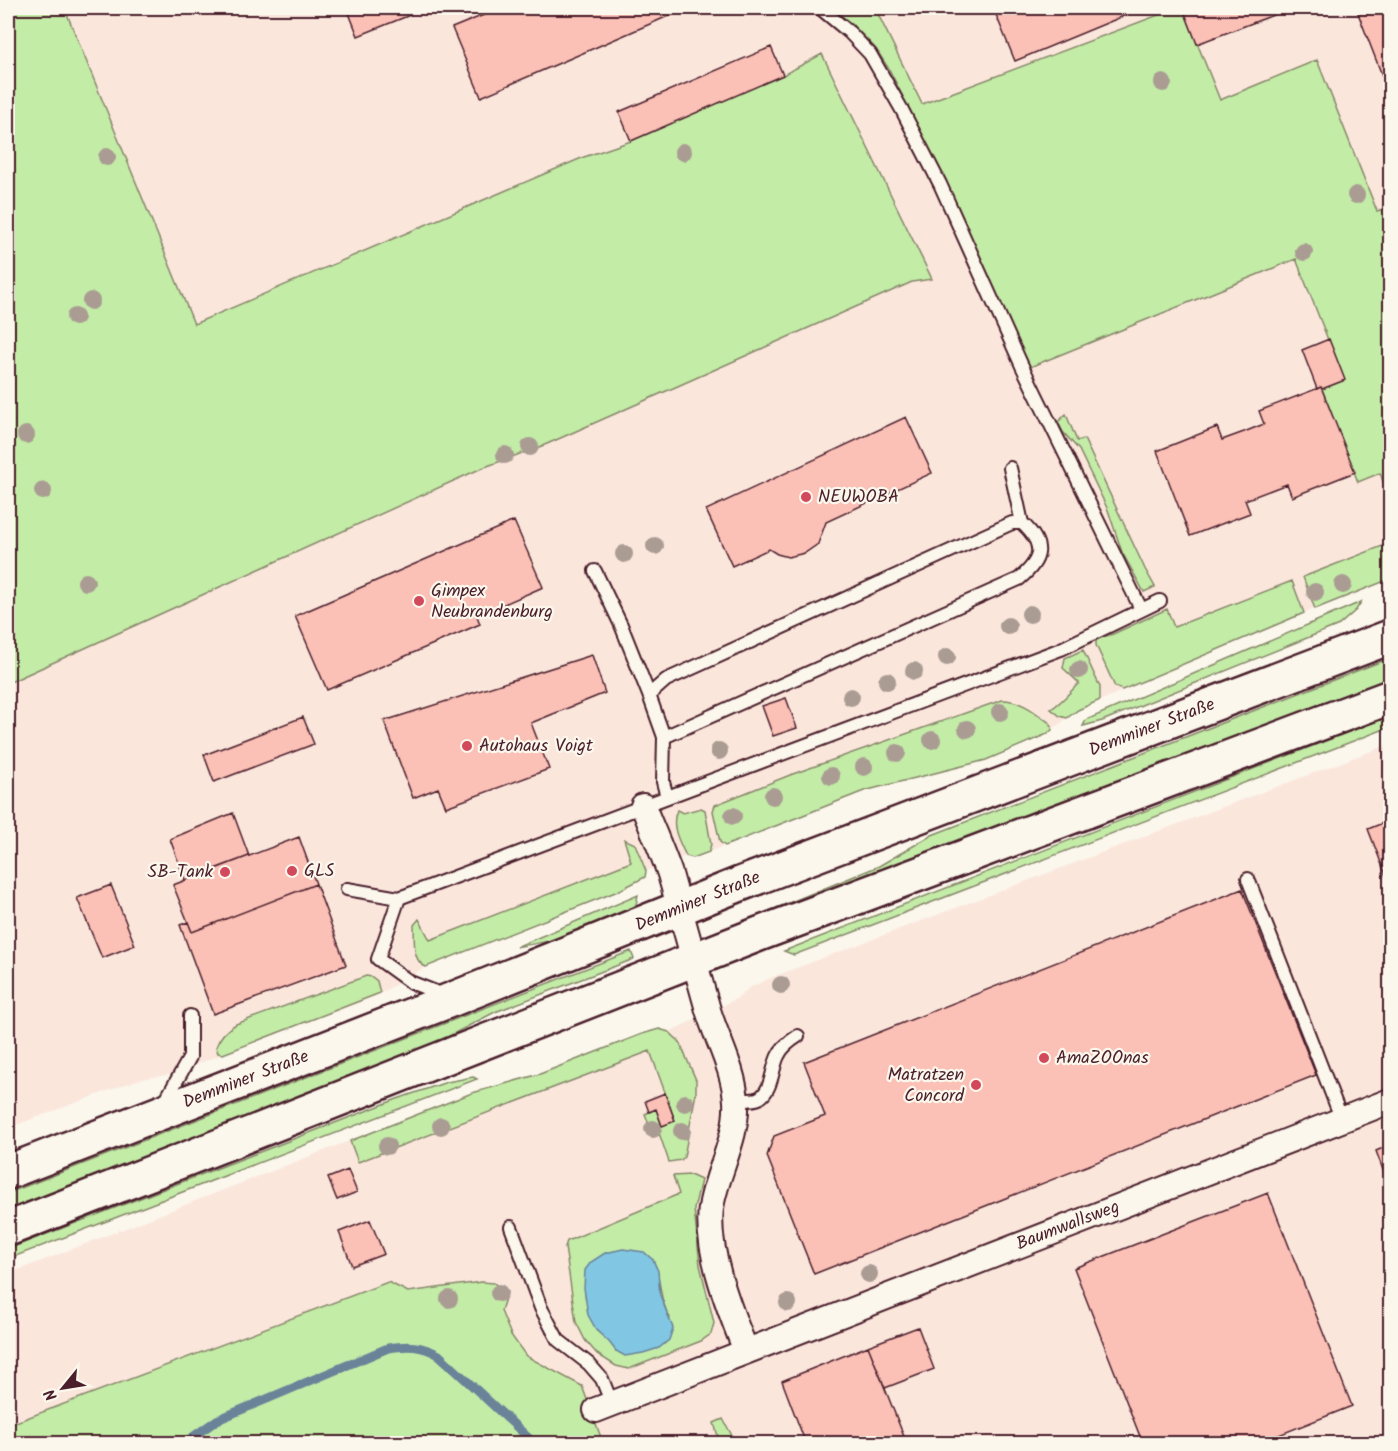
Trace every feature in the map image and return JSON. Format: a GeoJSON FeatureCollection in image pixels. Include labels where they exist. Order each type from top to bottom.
{"type":"FeatureCollection","features":[{"type":"Feature","properties":{"kind":"main road","name":"Demminer Straße"},"geometry":{"type":"LineString","coordinates":[[8,1172],[679,909],[1390,637]]}},
{"type":"Feature","properties":{"kind":"main road"},"geometry":{"type":"LineString","coordinates":[[8,1229],[694,960],[1390,696]]}},
{"type":"Feature","properties":{"kind":"street"},"geometry":{"type":"LineString","coordinates":[[643,806],[665,862],[708,1011],[731,1076],[736,1100],[735,1125],[711,1205],[711,1237],[731,1315],[746,1351]]}},
{"type":"Feature","properties":{"kind":"street","name":"Baumwallsweg"},"geometry":{"type":"LineString","coordinates":[[604,1407],[1390,1101]]}},
{"type":"Feature","properties":{"kind":"lane"},"geometry":{"type":"LineString","coordinates":[[820,8],[849,32],[870,54],[897,99],[940,184],[1022,366],[1141,609]]}},
{"type":"Feature","properties":{"kind":"lane"},"geometry":{"type":"LineString","coordinates":[[664,737],[1019,579],[1036,563],[1039,551],[1036,539],[1022,523],[1010,468]]}},
{"type":"Feature","properties":{"kind":"lane"},"geometry":{"type":"LineString","coordinates":[[649,695],[666,680],[1012,523],[1022,523]]}},
{"type":"Feature","properties":{"kind":"lane"},"geometry":{"type":"LineString","coordinates":[[595,571],[621,626],[664,737],[663,782],[667,797]]}},
{"type":"Feature","properties":{"kind":"lane"},"geometry":{"type":"LineString","coordinates":[[347,889],[399,898],[1061,649],[1160,601]]}},
{"type":"Feature","properties":{"kind":"lane"},"geometry":{"type":"LineString","coordinates":[[1248,879],[1342,1120]]}},
{"type":"Feature","properties":{"kind":"lane"},"geometry":{"type":"LineString","coordinates":[[399,898],[378,959],[410,982],[453,999]]}},
{"type":"Feature","properties":{"kind":"lane"},"geometry":{"type":"LineString","coordinates":[[158,1114],[190,1057],[190,1016]]}},
{"type":"Feature","properties":{"kind":"lane"},"geometry":{"type":"LineString","coordinates":[[736,1100],[756,1100],[762,1096],[770,1081],[778,1056],[787,1044],[798,1036]]}},
{"type":"Feature","properties":{"kind":"lane"},"geometry":{"type":"LineString","coordinates":[[511,1227],[541,1308],[558,1340],[589,1364],[602,1379],[604,1407]]}},
{"type":"Feature","properties":{"kind":"shaded area"},"geometry":{"type":"Polygon","coordinates":[[[81,8],[1390,8],[1390,579],[1304,613],[1078,710],[1045,735],[986,760],[864,791],[693,858],[686,856],[646,871],[645,877],[618,891],[426,967],[374,997],[168,1075],[140,1079],[8,1128],[8,41],[81,8]]]}},
{"type":"Feature","properties":{"kind":"shaded area"},"geometry":{"type":"Polygon","coordinates":[[[1390,744],[1390,1443],[603,1443],[581,1386],[388,1282],[8,1425],[8,1274],[472,1093],[540,1074],[642,1034],[659,1029],[669,1032],[738,998],[749,988],[775,976],[1390,744]]]}},
{"type":"Feature","properties":{"kind":"green space"},"geometry":{"type":"Polygon","coordinates":[[[8,8],[81,8],[67,14],[194,324],[584,157],[631,141],[783,75],[822,54],[932,279],[912,282],[547,444],[482,468],[8,683],[8,8]]]}},
{"type":"Feature","properties":{"kind":"green space"},"geometry":{"type":"Polygon","coordinates":[[[832,8],[875,8],[922,104],[1177,8],[1183,8],[1220,100],[1317,60],[1377,211],[1390,207],[1390,501],[1380,473],[1358,482],[1322,389],[1344,380],[1296,259],[1030,367],[947,184],[889,69],[876,49],[852,24],[832,8]]]}},
{"type":"Feature","properties":{"kind":"green space"},"geometry":{"type":"Polygon","coordinates":[[[1066,414],[1077,441],[1084,439],[1155,587],[1144,592],[1122,552],[1108,510],[1079,450],[1063,432],[1058,422],[1066,414]]]}},
{"type":"Feature","properties":{"kind":"green space"},"geometry":{"type":"Polygon","coordinates":[[[1390,543],[1390,579],[1315,609],[1303,577],[1390,543]]]}},
{"type":"Feature","properties":{"kind":"green space"},"geometry":{"type":"Polygon","coordinates":[[[1292,581],[1304,613],[1122,690],[1115,687],[1096,645],[1096,639],[1113,634],[1167,609],[1174,627],[1292,581]]]}},
{"type":"Feature","properties":{"kind":"green space"},"geometry":{"type":"Polygon","coordinates":[[[1361,602],[1356,610],[1339,625],[1102,721],[1083,726],[1086,720],[1361,602]]]}},
{"type":"Feature","properties":{"kind":"green space"},"geometry":{"type":"Polygon","coordinates":[[[1083,650],[1100,687],[1100,700],[1067,718],[1060,716],[1051,709],[1079,683],[1063,668],[1065,658],[1083,650]]]}},
{"type":"Feature","properties":{"kind":"green space"},"geometry":{"type":"Polygon","coordinates":[[[1390,658],[1390,678],[1363,689],[767,920],[764,913],[879,866],[932,835],[1390,658]]]}},
{"type":"Feature","properties":{"kind":"green space"},"geometry":{"type":"Polygon","coordinates":[[[1002,700],[1016,702],[1028,708],[1051,724],[1052,730],[986,760],[864,791],[725,846],[720,842],[713,811],[715,805],[790,775],[1002,700]]]}},
{"type":"Feature","properties":{"kind":"green space"},"geometry":{"type":"Polygon","coordinates":[[[1390,716],[1390,727],[794,955],[784,951],[1390,716]]]}},
{"type":"Feature","properties":{"kind":"green space"},"geometry":{"type":"Polygon","coordinates":[[[701,808],[705,810],[711,844],[709,852],[693,858],[686,856],[678,839],[674,822],[677,810],[683,813],[701,808]]]}},
{"type":"Feature","properties":{"kind":"green space"},"geometry":{"type":"Polygon","coordinates":[[[624,839],[635,844],[646,871],[645,877],[618,891],[426,967],[418,960],[414,925],[419,919],[430,940],[631,862],[624,839]]]}},
{"type":"Feature","properties":{"kind":"green space"},"geometry":{"type":"Polygon","coordinates":[[[638,895],[636,904],[628,913],[599,928],[516,947],[638,895]]]}},
{"type":"Feature","properties":{"kind":"green space"},"geometry":{"type":"Polygon","coordinates":[[[631,951],[634,959],[495,1012],[411,1056],[8,1211],[8,1193],[631,951]]]}},
{"type":"Feature","properties":{"kind":"green space"},"geometry":{"type":"Polygon","coordinates":[[[366,976],[377,981],[380,993],[223,1054],[218,1053],[216,1047],[219,1040],[236,1024],[366,976]]]}},
{"type":"Feature","properties":{"kind":"green space"},"geometry":{"type":"Polygon","coordinates":[[[659,1029],[669,1032],[679,1041],[696,1080],[696,1093],[684,1157],[681,1160],[669,1162],[658,1130],[652,1132],[645,1114],[656,1109],[662,1126],[675,1120],[650,1051],[358,1162],[350,1141],[472,1093],[540,1074],[659,1029]]]}},
{"type":"Feature","properties":{"kind":"green space"},"geometry":{"type":"Polygon","coordinates":[[[473,1077],[477,1079],[8,1259],[8,1249],[397,1099],[447,1082],[473,1077]]]}},
{"type":"Feature","properties":{"kind":"green space"},"geometry":{"type":"Polygon","coordinates":[[[690,1175],[701,1180],[694,1209],[700,1265],[714,1323],[711,1334],[701,1341],[629,1369],[616,1366],[597,1354],[585,1340],[576,1322],[565,1247],[567,1241],[679,1194],[673,1176],[690,1175]],[[653,1260],[597,1331],[610,1342],[616,1351],[670,1318],[666,1311],[653,1260]]]}},
{"type":"Feature","properties":{"kind":"green space"},"geometry":{"type":"Polygon","coordinates":[[[388,1282],[408,1292],[481,1282],[494,1283],[502,1290],[505,1298],[501,1311],[511,1335],[526,1356],[582,1386],[603,1443],[8,1444],[8,1425],[388,1282]]]}},
{"type":"Feature","properties":{"kind":"green space"},"geometry":{"type":"Polygon","coordinates":[[[723,1419],[736,1443],[720,1443],[714,1423],[723,1419]]]}},
{"type":"Feature","properties":{"kind":"water"},"geometry":{"type":"Polygon","coordinates":[[[623,1249],[644,1252],[653,1260],[658,1271],[660,1295],[673,1328],[669,1340],[659,1348],[625,1356],[616,1351],[597,1331],[588,1315],[584,1288],[585,1270],[591,1262],[605,1253],[623,1249]]]}},
{"type":"Feature","properties":{"kind":"building"},"geometry":{"type":"Polygon","coordinates":[[[347,8],[407,8],[410,15],[358,36],[347,8]]]}},
{"type":"Feature","properties":{"kind":"building"},"geometry":{"type":"Polygon","coordinates":[[[501,8],[687,8],[481,97],[452,28],[501,8]]]}},
{"type":"Feature","properties":{"kind":"building"},"geometry":{"type":"Polygon","coordinates":[[[1000,8],[1143,8],[1015,61],[994,10],[1000,8]]]}},
{"type":"Feature","properties":{"kind":"building"},"geometry":{"type":"Polygon","coordinates":[[[1183,8],[1292,8],[1197,44],[1183,8]]]}},
{"type":"Feature","properties":{"kind":"building"},"geometry":{"type":"Polygon","coordinates":[[[1356,8],[1390,8],[1390,96],[1356,8]]]}},
{"type":"Feature","properties":{"kind":"building"},"geometry":{"type":"Polygon","coordinates":[[[771,47],[783,75],[631,141],[619,112],[771,47]]]}},
{"type":"Feature","properties":{"kind":"building"},"geometry":{"type":"Polygon","coordinates":[[[1329,339],[1345,380],[1317,389],[1302,350],[1329,339]]]}},
{"type":"Feature","properties":{"kind":"building"},"geometry":{"type":"Polygon","coordinates":[[[1321,387],[1355,472],[1292,497],[1287,484],[1245,500],[1250,513],[1190,536],[1157,451],[1217,427],[1222,440],[1244,432],[1264,424],[1259,411],[1321,387]]]}},
{"type":"Feature","properties":{"kind":"building","name":"NEUWOBA"},"geometry":{"type":"Polygon","coordinates":[[[906,417],[932,473],[826,522],[818,544],[805,553],[788,557],[769,549],[732,566],[706,510],[906,417]]]}},
{"type":"Feature","properties":{"kind":"building","name":"Gimpex Neubrandenburg"},"geometry":{"type":"Polygon","coordinates":[[[514,521],[543,587],[477,616],[480,624],[327,690],[295,616],[514,521]]]}},
{"type":"Feature","properties":{"kind":"building","name":"Autohaus Voigt"},"geometry":{"type":"Polygon","coordinates":[[[592,655],[605,693],[531,723],[549,769],[446,807],[438,788],[413,798],[384,721],[592,655]]]}},
{"type":"Feature","properties":{"kind":"building"},"geometry":{"type":"Polygon","coordinates":[[[786,698],[797,728],[773,736],[762,706],[786,698]]]}},
{"type":"Feature","properties":{"kind":"building"},"geometry":{"type":"Polygon","coordinates":[[[303,717],[314,744],[214,782],[204,755],[303,717]]]}},
{"type":"Feature","properties":{"kind":"building"},"geometry":{"type":"Polygon","coordinates":[[[233,813],[249,856],[185,880],[170,839],[233,813]]]}},
{"type":"Feature","properties":{"kind":"building"},"geometry":{"type":"Polygon","coordinates":[[[1390,820],[1390,886],[1368,829],[1390,820]]]}},
{"type":"Feature","properties":{"kind":"building"},"geometry":{"type":"Polygon","coordinates":[[[299,837],[316,884],[192,932],[173,885],[299,837]]]}},
{"type":"Feature","properties":{"kind":"building"},"geometry":{"type":"Polygon","coordinates":[[[316,884],[346,965],[213,1014],[180,925],[188,922],[192,932],[316,884]]]}},
{"type":"Feature","properties":{"kind":"building"},"geometry":{"type":"Polygon","coordinates":[[[111,885],[135,945],[102,958],[77,898],[111,885]]]}},
{"type":"Feature","properties":{"kind":"building"},"geometry":{"type":"Polygon","coordinates":[[[1242,889],[1316,1075],[814,1274],[767,1156],[774,1136],[825,1116],[804,1062],[1242,889]]]}},
{"type":"Feature","properties":{"kind":"building"},"geometry":{"type":"Polygon","coordinates":[[[665,1093],[675,1121],[662,1126],[656,1109],[649,1112],[645,1101],[665,1093]]]}},
{"type":"Feature","properties":{"kind":"building"},"geometry":{"type":"Polygon","coordinates":[[[1390,1145],[1390,1189],[1376,1151],[1390,1145]]]}},
{"type":"Feature","properties":{"kind":"building"},"geometry":{"type":"Polygon","coordinates":[[[348,1170],[357,1192],[337,1200],[328,1178],[348,1170]]]}},
{"type":"Feature","properties":{"kind":"building"},"geometry":{"type":"Polygon","coordinates":[[[1268,1193],[1352,1406],[1256,1444],[1143,1444],[1074,1268],[1268,1193]]]}},
{"type":"Feature","properties":{"kind":"building"},"geometry":{"type":"Polygon","coordinates":[[[370,1220],[384,1254],[352,1266],[339,1232],[370,1220]]]}},
{"type":"Feature","properties":{"kind":"building"},"geometry":{"type":"Polygon","coordinates":[[[918,1327],[934,1369],[885,1388],[868,1346],[918,1327]]]}},
{"type":"Feature","properties":{"kind":"building"},"geometry":{"type":"Polygon","coordinates":[[[868,1346],[907,1444],[806,1444],[782,1381],[868,1346]]]}},
{"type":"Feature","properties":{"kind":"waterway"},"geometry":{"type":"LineString","coordinates":[[188,1444],[190,1439],[217,1420],[388,1348],[408,1346],[426,1349],[439,1355],[535,1444]]}},
{"type":"Feature","properties":{"kind":"place","name":"NEUWOBA"},"geometry":{"type":"Point","coordinates":[806,497]}},
{"type":"Feature","properties":{"kind":"place","name":"Gimpex Neubrandenburg"},"geometry":{"type":"Point","coordinates":[419,601]}},
{"type":"Feature","properties":{"kind":"place","name":"Autohaus Voigt"},"geometry":{"type":"Point","coordinates":[467,746]}},
{"type":"Feature","properties":{"kind":"place","name":"GLS"},"geometry":{"type":"Point","coordinates":[292,871]}},
{"type":"Feature","properties":{"kind":"place","name":"SB-Tank"},"geometry":{"type":"Point","coordinates":[225,872]}},
{"type":"Feature","properties":{"kind":"place","name":"AmaZOOnas"},"geometry":{"type":"Point","coordinates":[1044,1058]}},
{"type":"Feature","properties":{"kind":"place","name":"Matratzen Concord"},"geometry":{"type":"Point","coordinates":[976,1085]}}]}
